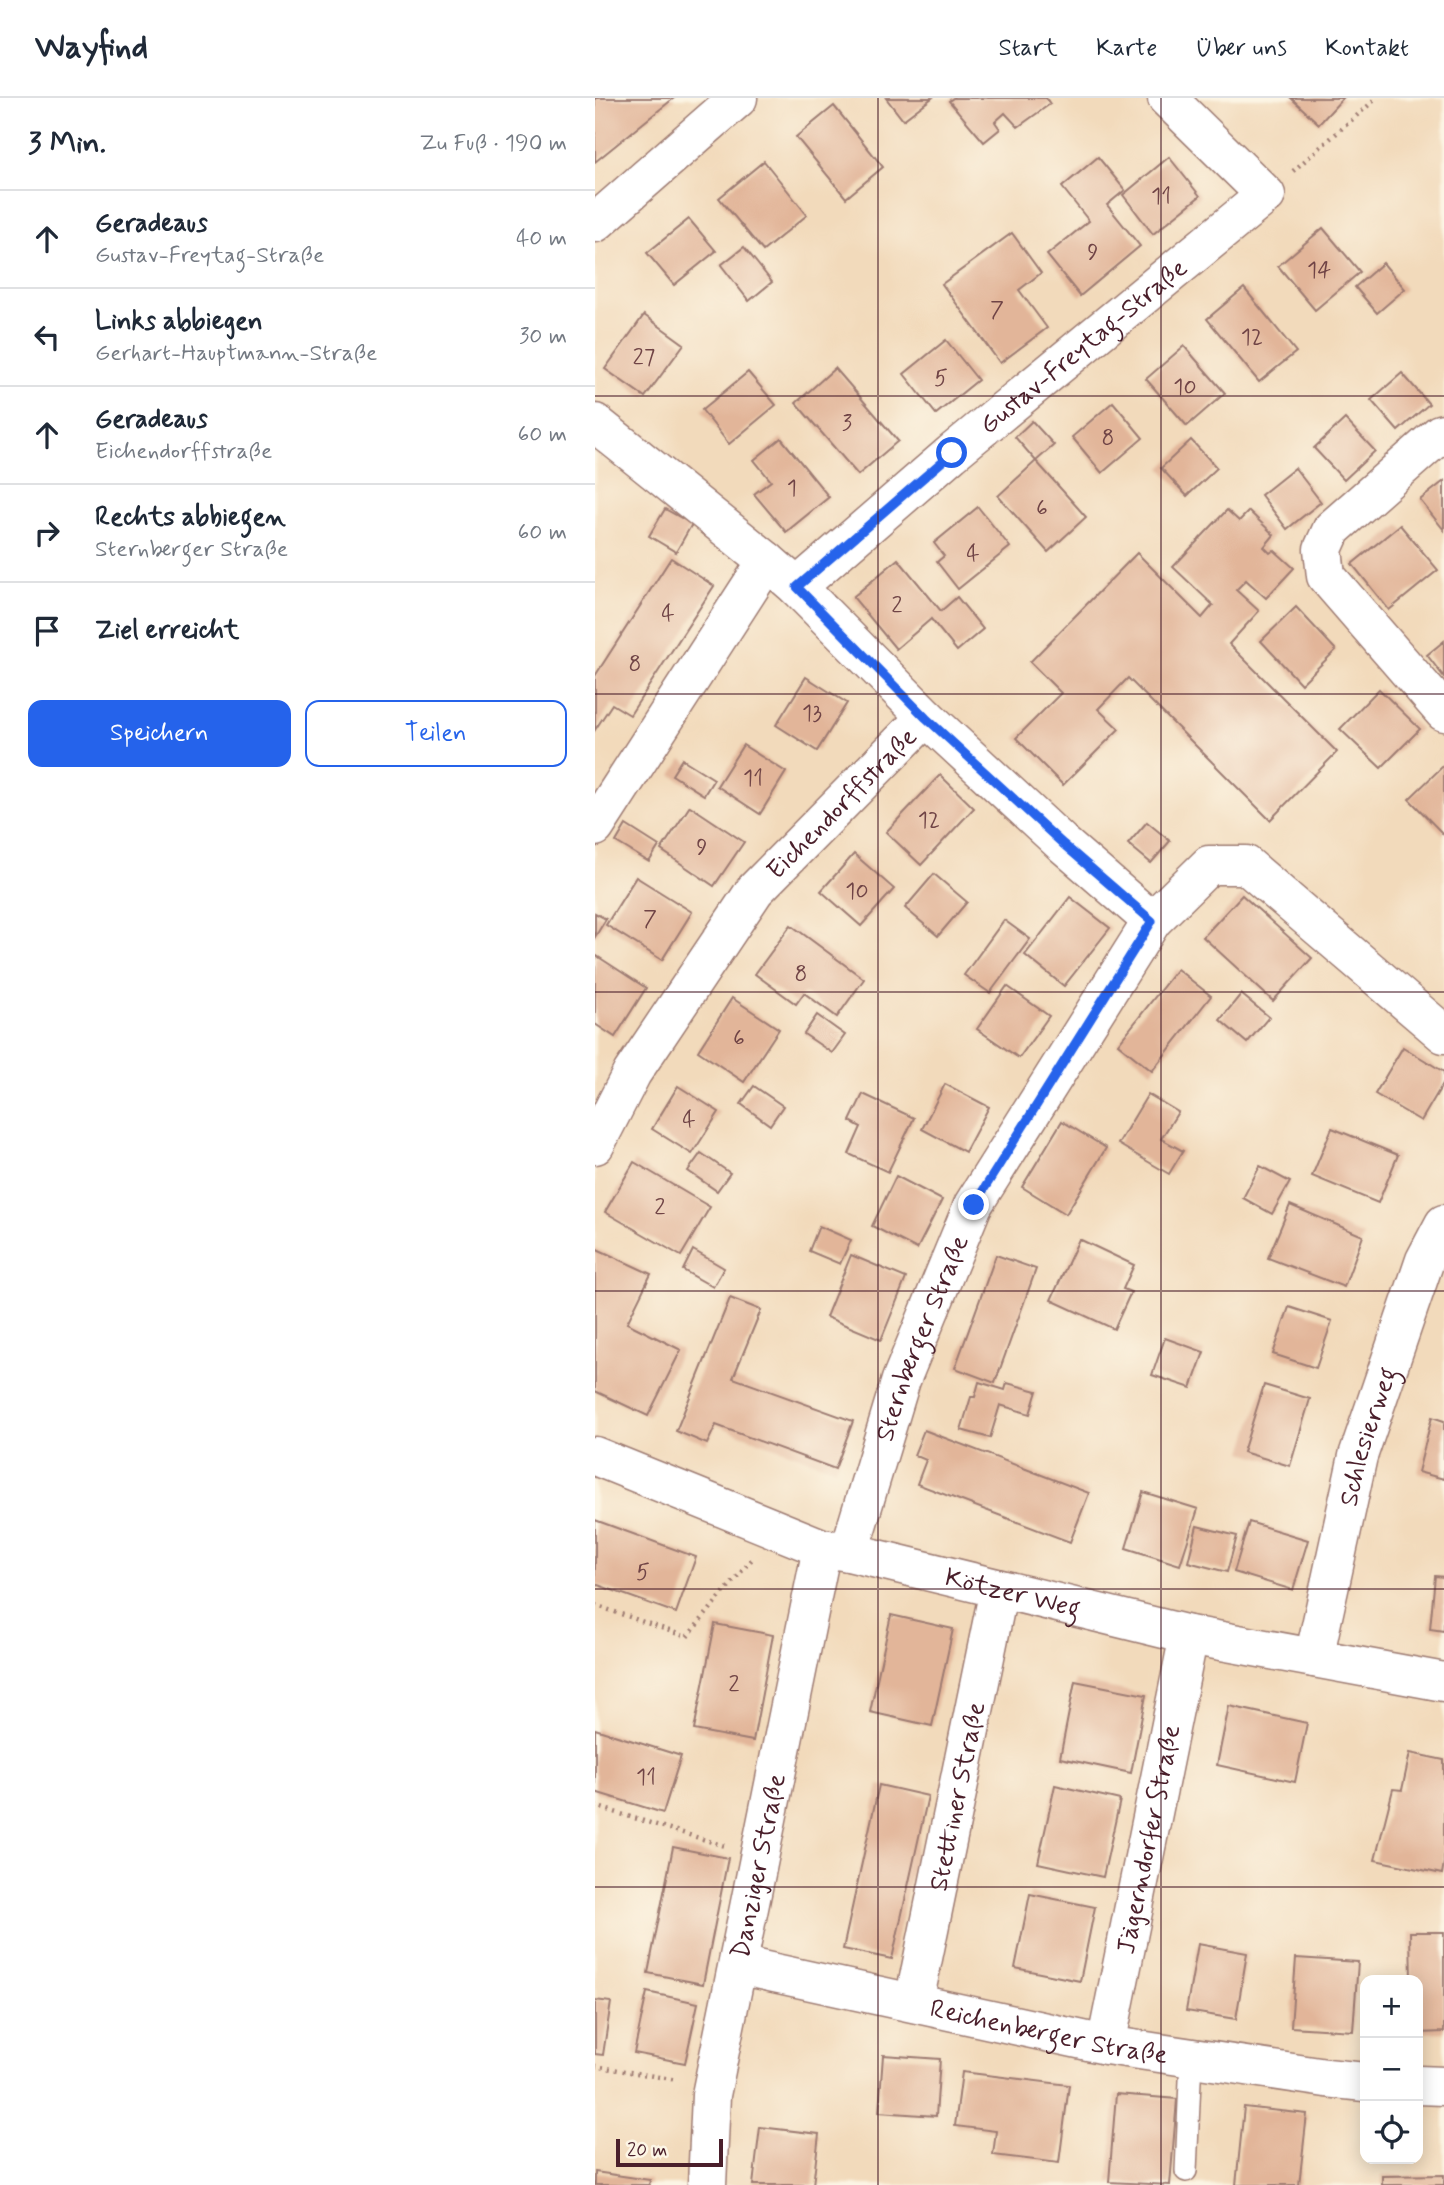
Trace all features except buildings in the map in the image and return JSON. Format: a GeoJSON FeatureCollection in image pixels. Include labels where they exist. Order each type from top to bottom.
{"type":"FeatureCollection","features":[{"type":"Feature","properties":{"kind":"street"},"geometry":{"type":"LineString","coordinates":[[595,223],[738,98]]}},
{"type":"Feature","properties":{"kind":"street"},"geometry":{"type":"LineString","coordinates":[[1167,98],[1266,195]]}},
{"type":"Feature","properties":{"kind":"street","name":"Gustav-Freytag-Straße"},"geometry":{"type":"LineString","coordinates":[[797,587],[952,453],[1266,195]]}},
{"type":"Feature","properties":{"kind":"street"},"geometry":{"type":"LineString","coordinates":[[1444,433],[1332,529],[1323,549],[1326,576],[1444,712]]}},
{"type":"Feature","properties":{"kind":"street"},"geometry":{"type":"LineString","coordinates":[[601,443],[768,561],[926,718]]}},
{"type":"Feature","properties":{"kind":"street"},"geometry":{"type":"LineString","coordinates":[[595,827],[768,561]]}},
{"type":"Feature","properties":{"kind":"street","name":"Eichendorffstraße"},"geometry":{"type":"LineString","coordinates":[[595,1144],[632,1073],[755,890],[926,718],[1063,844],[1152,921]]}},
{"type":"Feature","properties":{"kind":"street","name":"Sternberger Straße"},"geometry":{"type":"LineString","coordinates":[[836,1550],[901,1380],[974,1205],[1152,921],[1209,865],[1246,865],[1444,1034]]}},
{"type":"Feature","properties":{"kind":"street","name":"Schlesierweg"},"geometry":{"type":"LineString","coordinates":[[1314,1658],[1359,1456],[1425,1260],[1444,1224]]}},
{"type":"Feature","properties":{"kind":"street","name":"Kötzer Weg"},"geometry":{"type":"LineString","coordinates":[[595,1456],[776,1530],[836,1550],[1189,1635],[1444,1682]]}},
{"type":"Feature","properties":{"kind":"street","name":"Danziger Straße"},"geometry":{"type":"LineString","coordinates":[[707,2185],[713,2086],[759,1857],[836,1550]]}},
{"type":"Feature","properties":{"kind":"street","name":"Stettiner Straße"},"geometry":{"type":"LineString","coordinates":[[914,2002],[999,1589]]}},
{"type":"Feature","properties":{"kind":"street","name":"Jägerndorfer Straße"},"geometry":{"type":"LineString","coordinates":[[1106,2045],[1189,1635]]}},
{"type":"Feature","properties":{"kind":"street","name":"Reichenberger Straße"},"geometry":{"type":"LineString","coordinates":[[738,1965],[1106,2045],[1360,2081]]}},
{"type":"Feature","properties":{"kind":"street"},"geometry":{"type":"LineString","coordinates":[[1423,2085],[1444,2086]]}},
{"type":"Feature","properties":{"kind":"lane"},"geometry":{"type":"LineString","coordinates":[[1186,2171],[1191,2058]]}},
{"type":"Feature","properties":{"kind":"path"},"geometry":{"type":"LineString","coordinates":[[1266,195],[1377,98]]}},
{"type":"Feature","properties":{"kind":"path"},"geometry":{"type":"LineString","coordinates":[[595,1605],[687,1637],[776,1530]]}},
{"type":"Feature","properties":{"kind":"path"},"geometry":{"type":"LineString","coordinates":[[595,1806],[759,1857]]}},
{"type":"Feature","properties":{"kind":"path"},"geometry":{"type":"LineString","coordinates":[[595,2066],[713,2086]]}},
{"type":"Feature","properties":{"kind":"route"},"geometry":{"type":"LineString","coordinates":[[952,453],[797,587],[926,718],[1063,844],[1152,921],[974,1205]]}}]}
